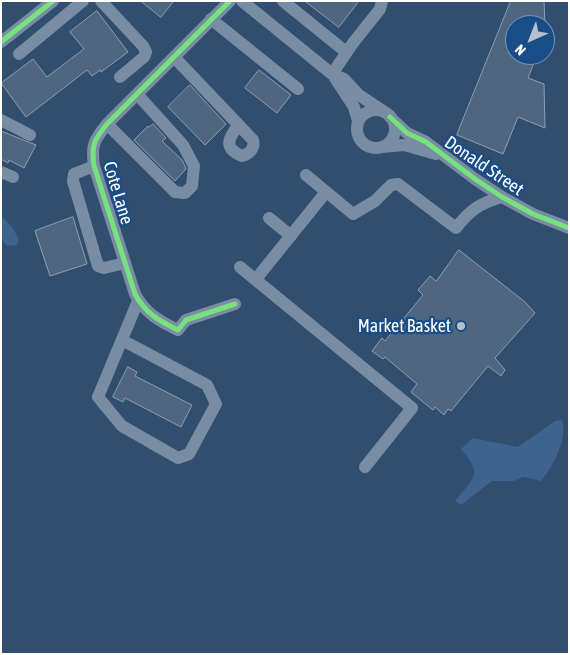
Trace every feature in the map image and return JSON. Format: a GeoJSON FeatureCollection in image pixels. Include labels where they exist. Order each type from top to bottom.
{"type":"FeatureCollection","features":[{"type":"Feature","properties":{"kind":"street"},"geometry":{"type":"LineString","coordinates":[[1,42],[52,1]]}},
{"type":"Feature","properties":{"kind":"street"},"geometry":{"type":"LineString","coordinates":[[101,1],[143,46],[146,52],[144,57],[120,77]]}},
{"type":"Feature","properties":{"kind":"street","name":"Cote Lane"},"geometry":{"type":"LineString","coordinates":[[230,1],[107,124],[94,142],[92,151],[94,166],[125,262],[138,301],[143,308],[155,319],[178,330],[186,320],[235,304]]}},
{"type":"Feature","properties":{"kind":"street","name":"Donald Street"},"geometry":{"type":"LineString","coordinates":[[242,1],[332,74],[344,79],[359,94],[388,115],[407,133],[426,142],[502,197],[533,214],[569,228]]}},
{"type":"Feature","properties":{"kind":"street"},"geometry":{"type":"LineString","coordinates":[[283,1],[346,52]]}},
{"type":"Feature","properties":{"kind":"street"},"geometry":{"type":"LineString","coordinates":[[332,74],[346,52],[380,9],[382,1]]}},
{"type":"Feature","properties":{"kind":"street"},"geometry":{"type":"LineString","coordinates":[[16,30],[24,50],[80,2]]}},
{"type":"Feature","properties":{"kind":"street"},"geometry":{"type":"LineString","coordinates":[[211,19],[298,90]]}},
{"type":"Feature","properties":{"kind":"street"},"geometry":{"type":"LineString","coordinates":[[174,57],[239,125]]}},
{"type":"Feature","properties":{"kind":"street","name":"Donald Street"},"geometry":{"type":"LineString","coordinates":[[332,74],[354,107],[358,121],[357,132],[363,143],[368,146],[381,147],[404,145],[445,157]]}},
{"type":"Feature","properties":{"kind":"street"},"geometry":{"type":"LineString","coordinates":[[107,124],[175,192],[185,193],[192,186],[194,166],[184,145],[138,94]]}},
{"type":"Feature","properties":{"kind":"street"},"geometry":{"type":"LineString","coordinates":[[358,121],[362,115],[368,112],[380,110],[388,115],[394,122],[394,135],[386,145],[381,147]]}},
{"type":"Feature","properties":{"kind":"street"},"geometry":{"type":"LineString","coordinates":[[1,120],[30,135]]}},
{"type":"Feature","properties":{"kind":"street"},"geometry":{"type":"LineString","coordinates":[[94,166],[74,174],[73,181],[98,266],[104,268],[125,262]]}},
{"type":"Feature","properties":{"kind":"street"},"geometry":{"type":"LineString","coordinates":[[306,175],[353,214],[374,201],[391,185],[398,184],[414,194],[456,228],[474,209],[487,201],[502,197]]}},
{"type":"Feature","properties":{"kind":"street"},"geometry":{"type":"LineString","coordinates":[[256,279],[326,192]]}},
{"type":"Feature","properties":{"kind":"street"},"geometry":{"type":"LineString","coordinates":[[270,218],[291,236]]}},
{"type":"Feature","properties":{"kind":"street"},"geometry":{"type":"LineString","coordinates":[[240,267],[412,408],[365,467]]}},
{"type":"Feature","properties":{"kind":"street"},"geometry":{"type":"LineString","coordinates":[[122,340],[207,385],[216,404],[189,454],[178,458],[122,426],[98,397],[138,301]]}},
{"type":"Feature","properties":{"kind":"water"},"geometry":{"type":"Polygon","coordinates":[[[1,216],[12,227],[19,239],[17,245],[7,246],[1,238],[1,216]]]}},
{"type":"Feature","properties":{"kind":"water"},"geometry":{"type":"Polygon","coordinates":[[[562,420],[563,436],[561,444],[550,468],[541,481],[523,477],[513,481],[492,481],[461,505],[455,501],[473,476],[472,465],[461,449],[473,438],[518,447],[555,421],[562,420]]]}},
{"type":"Feature","properties":{"kind":"building"},"geometry":{"type":"Polygon","coordinates":[[[141,1],[174,1],[161,17],[141,1]]]}},
{"type":"Feature","properties":{"kind":"building"},"geometry":{"type":"Polygon","coordinates":[[[305,1],[359,1],[339,27],[305,1]]]}},
{"type":"Feature","properties":{"kind":"building"},"geometry":{"type":"Polygon","coordinates":[[[511,1],[544,1],[545,15],[505,15],[511,1]]]}},
{"type":"Feature","properties":{"kind":"building"},"geometry":{"type":"Polygon","coordinates":[[[97,11],[128,52],[101,72],[100,70],[92,76],[87,70],[26,117],[1,83],[33,59],[47,77],[84,49],[70,32],[97,11]]]}},
{"type":"Feature","properties":{"kind":"building"},"geometry":{"type":"Polygon","coordinates":[[[505,16],[505,65],[533,65],[528,78],[544,84],[545,128],[518,117],[503,154],[457,135],[505,16]]]}},
{"type":"Feature","properties":{"kind":"building"},"geometry":{"type":"Polygon","coordinates":[[[259,70],[291,95],[277,113],[245,88],[259,70]]]}},
{"type":"Feature","properties":{"kind":"building"},"geometry":{"type":"Polygon","coordinates":[[[190,85],[226,124],[205,145],[168,107],[190,85]]]}},
{"type":"Feature","properties":{"kind":"building"},"geometry":{"type":"Polygon","coordinates":[[[153,124],[166,138],[162,141],[182,160],[186,168],[175,181],[134,140],[148,126],[153,124]]]}},
{"type":"Feature","properties":{"kind":"building"},"geometry":{"type":"Polygon","coordinates":[[[1,131],[36,145],[24,168],[9,160],[8,163],[1,159],[1,131]]]}},
{"type":"Feature","properties":{"kind":"building"},"geometry":{"type":"Polygon","coordinates":[[[73,217],[87,264],[50,276],[35,231],[73,217]]]}},
{"type":"Feature","properties":{"kind":"building","name":"Market Basket"},"geometry":{"type":"Polygon","coordinates":[[[459,250],[525,302],[535,313],[495,358],[505,370],[501,376],[488,366],[451,411],[448,409],[444,415],[435,407],[433,410],[411,392],[417,384],[385,357],[383,359],[372,351],[382,338],[385,341],[423,295],[418,290],[430,276],[436,281],[459,250]]]}},
{"type":"Feature","properties":{"kind":"building"},"geometry":{"type":"Polygon","coordinates":[[[128,367],[137,372],[135,376],[192,405],[181,427],[125,398],[123,402],[113,397],[128,367]]]}},
{"type":"Feature","properties":{"kind":"cycle path"},"geometry":{"type":"LineString","coordinates":[[1,42],[53,1]]}},
{"type":"Feature","properties":{"kind":"cycle path"},"geometry":{"type":"LineString","coordinates":[[230,1],[107,124],[96,139],[93,153],[94,166],[135,294],[143,306],[159,320],[178,330],[186,320],[235,304]]}},
{"type":"Feature","properties":{"kind":"cycle path"},"geometry":{"type":"LineString","coordinates":[[390,117],[407,133],[426,142],[502,197],[533,214],[569,228]]}},
{"type":"Feature","properties":{"kind":"place","name":"Market Basket"},"geometry":{"type":"Point","coordinates":[461,326]}}]}
